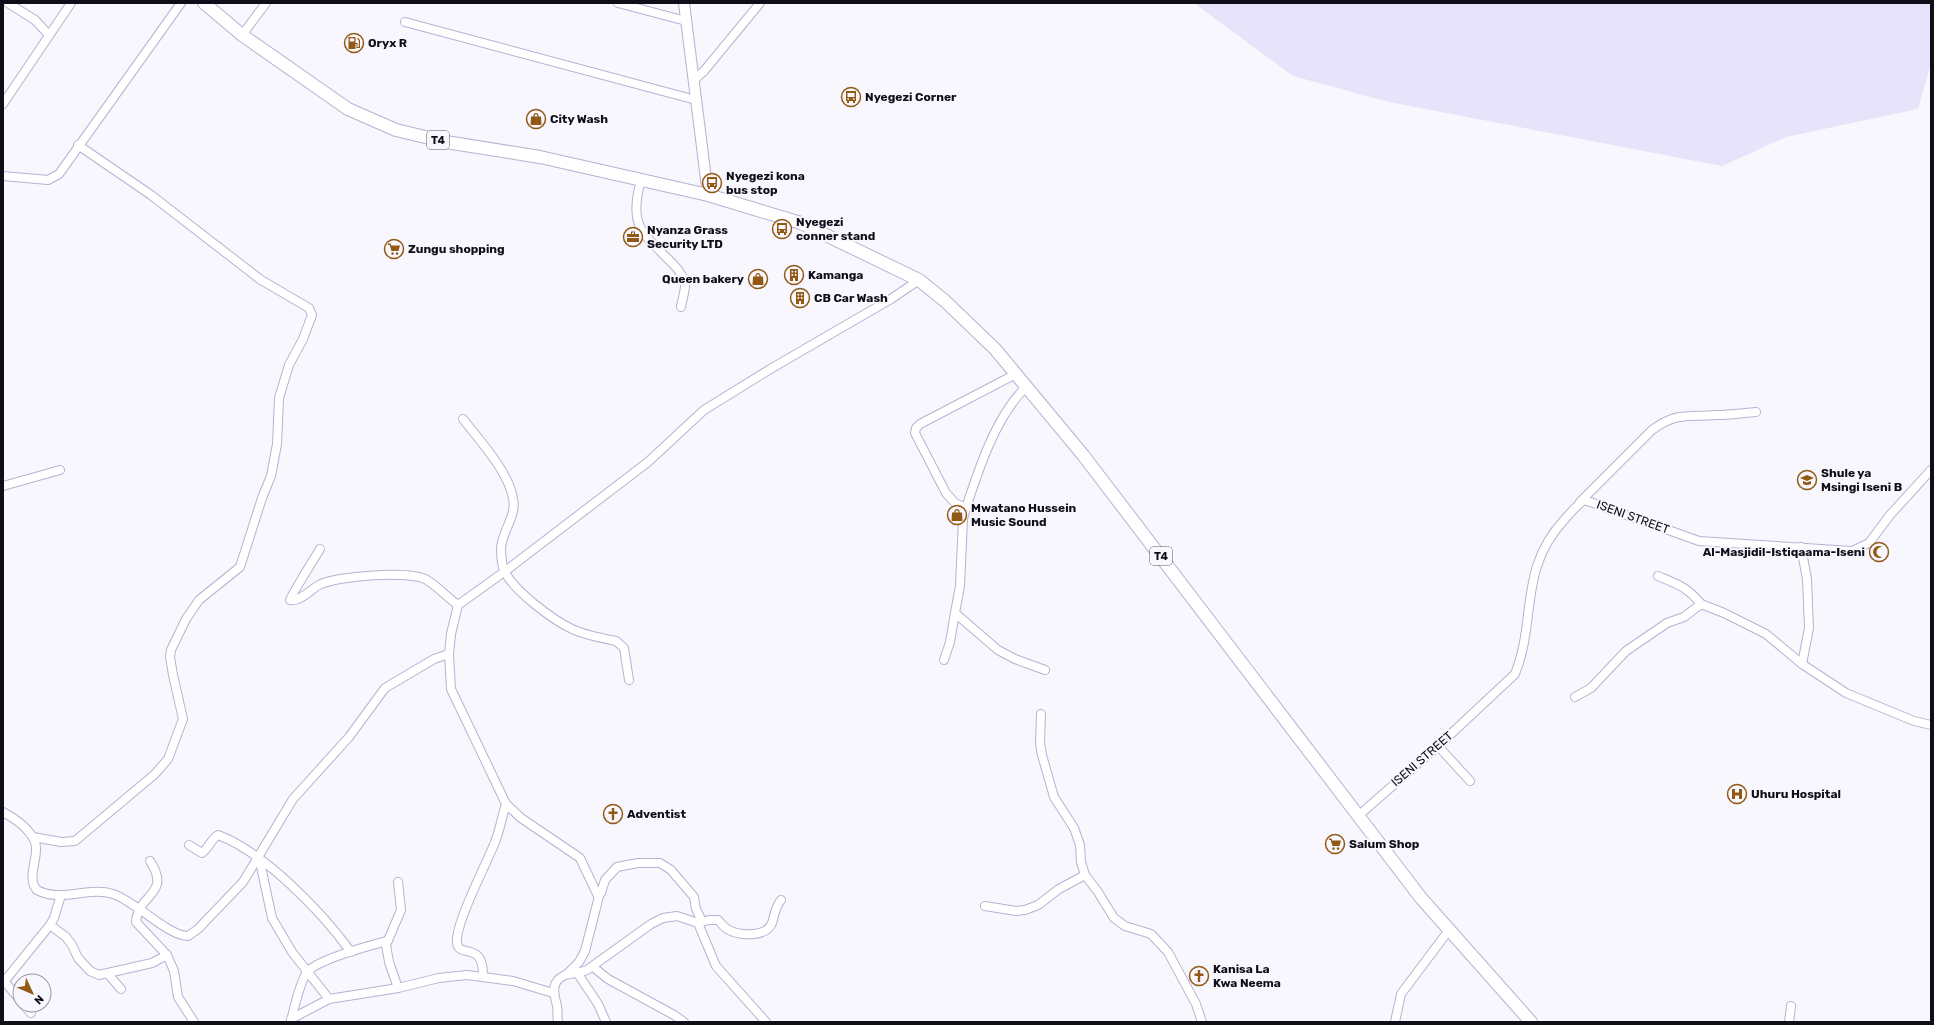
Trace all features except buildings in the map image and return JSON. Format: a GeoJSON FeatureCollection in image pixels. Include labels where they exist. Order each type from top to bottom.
{"type":"FeatureCollection","features":[{"type":"Feature","properties":{"kind":"highway","name":"T4"},"geometry":{"type":"LineString","coordinates":[[204,3],[242,35],[348,109],[396,130],[446,142],[540,157],[708,196],[801,223],[919,280],[945,301],[996,349],[1083,455],[1307,746],[1421,898],[1532,1022]]}},
{"type":"Feature","properties":{"kind":"main road"},"geometry":{"type":"LineString","coordinates":[[684,3],[708,196]]}},
{"type":"Feature","properties":{"kind":"street"},"geometry":{"type":"LineString","coordinates":[[8,3],[36,20],[49,35]]}},
{"type":"Feature","properties":{"kind":"street"},"geometry":{"type":"LineString","coordinates":[[3,104],[71,3]]}},
{"type":"Feature","properties":{"kind":"street"},"geometry":{"type":"LineString","coordinates":[[3,176],[32,180],[48,180],[54,178],[181,3]]}},
{"type":"Feature","properties":{"kind":"street"},"geometry":{"type":"LineString","coordinates":[[242,35],[266,3]]}},
{"type":"Feature","properties":{"kind":"street"},"geometry":{"type":"LineString","coordinates":[[618,3],[686,22]]}},
{"type":"Feature","properties":{"kind":"street"},"geometry":{"type":"LineString","coordinates":[[694,80],[704,71],[760,3]]}},
{"type":"Feature","properties":{"kind":"street"},"geometry":{"type":"LineString","coordinates":[[405,22],[696,100]]}},
{"type":"Feature","properties":{"kind":"street"},"geometry":{"type":"LineString","coordinates":[[33,837],[61,842],[75,841],[155,774],[168,759],[182,719],[170,657],[171,650],[186,619],[199,600],[240,567],[257,511],[271,476],[277,444],[279,398],[289,365],[303,339],[312,315],[308,308],[261,280],[151,195],[78,146]]}},
{"type":"Feature","properties":{"kind":"street"},"geometry":{"type":"LineString","coordinates":[[641,180],[636,200],[635,214],[638,226],[646,237],[683,277],[685,285],[681,307]]}},
{"type":"Feature","properties":{"kind":"street"},"geometry":{"type":"LineString","coordinates":[[599,896],[580,858],[521,818],[506,804],[451,689],[449,654],[451,634],[458,605],[504,572],[648,462],[704,410],[772,368],[891,299],[919,280]]}},
{"type":"Feature","properties":{"kind":"street"},"geometry":{"type":"LineString","coordinates":[[966,508],[955,503],[946,493],[915,433],[916,428],[920,424],[1016,374]]}},
{"type":"Feature","properties":{"kind":"street"},"geometry":{"type":"LineString","coordinates":[[944,660],[950,642],[960,586],[963,519],[966,508],[992,437],[1016,396],[1026,387]]}},
{"type":"Feature","properties":{"kind":"street"},"geometry":{"type":"LineString","coordinates":[[1580,503],[1652,430],[1665,420],[1683,415],[1716,416],[1756,412]]}},
{"type":"Feature","properties":{"kind":"street"},"geometry":{"type":"LineString","coordinates":[[463,419],[499,468],[510,488],[514,500],[514,510],[501,548],[504,572],[519,590],[552,619],[572,629],[616,641],[621,644],[624,648],[629,680]]}},
{"type":"Feature","properties":{"kind":"street"},"geometry":{"type":"LineString","coordinates":[[3,486],[60,470]]}},
{"type":"Feature","properties":{"kind":"street","name":"ISENI STREET"},"geometry":{"type":"LineString","coordinates":[[1358,816],[1438,746],[1515,674],[1520,660],[1531,588],[1538,561],[1559,525],[1584,500],[1699,542],[1852,551],[1869,543],[1890,515],[1931,472]]}},
{"type":"Feature","properties":{"kind":"street"},"geometry":{"type":"LineString","coordinates":[[1801,547],[1807,579],[1809,628],[1802,664]]}},
{"type":"Feature","properties":{"kind":"street"},"geometry":{"type":"LineString","coordinates":[[320,549],[298,587],[290,596],[290,600],[298,599],[319,585],[344,578],[363,576],[417,576],[426,579],[458,605]]}},
{"type":"Feature","properties":{"kind":"street"},"geometry":{"type":"LineString","coordinates":[[1658,576],[1685,588],[1701,604],[1766,634],[1802,664],[1846,693],[1914,721],[1931,724]]}},
{"type":"Feature","properties":{"kind":"street"},"geometry":{"type":"LineString","coordinates":[[1575,697],[1591,688],[1626,651],[1667,623],[1684,617],[1701,604]]}},
{"type":"Feature","properties":{"kind":"street"},"geometry":{"type":"LineString","coordinates":[[955,613],[998,650],[1015,659],[1045,670]]}},
{"type":"Feature","properties":{"kind":"street"},"geometry":{"type":"LineString","coordinates":[[3,812],[15,819],[33,837],[36,851],[32,881],[34,886],[39,891],[61,895],[100,891],[114,894],[176,933],[189,936],[196,931],[240,886],[293,799],[349,737],[385,688],[434,659],[449,654]]}},
{"type":"Feature","properties":{"kind":"street"},"geometry":{"type":"LineString","coordinates":[[1041,714],[1040,743],[1044,762],[1054,797],[1074,828],[1080,845],[1081,862],[1085,875],[1098,892],[1114,918],[1125,926],[1145,931],[1159,941],[1168,952],[1196,1004],[1202,1022]]}},
{"type":"Feature","properties":{"kind":"street"},"geometry":{"type":"LineString","coordinates":[[1438,746],[1470,781]]}},
{"type":"Feature","properties":{"kind":"street"},"geometry":{"type":"LineString","coordinates":[[483,977],[483,964],[481,958],[478,955],[462,949],[458,946],[457,941],[464,914],[495,842],[506,804]]}},
{"type":"Feature","properties":{"kind":"street"},"geometry":{"type":"LineString","coordinates":[[189,845],[202,853],[210,847],[214,837],[218,835],[244,847],[259,857],[335,930],[351,952]]}},
{"type":"Feature","properties":{"kind":"street"},"geometry":{"type":"LineString","coordinates":[[259,857],[269,912],[287,944],[329,999]]}},
{"type":"Feature","properties":{"kind":"street"},"geometry":{"type":"LineString","coordinates":[[150,861],[157,873],[157,884],[139,909],[136,924],[167,955],[174,971],[178,996],[194,1022]]}},
{"type":"Feature","properties":{"kind":"street"},"geometry":{"type":"LineString","coordinates":[[558,1022],[557,1006],[553,993],[557,981],[567,974],[579,962],[585,951],[599,896],[605,880],[617,867],[638,863],[660,863],[671,870],[694,898],[696,909],[700,917],[698,923],[716,966],[766,1022]]}},
{"type":"Feature","properties":{"kind":"street"},"geometry":{"type":"LineString","coordinates":[[985,906],[1016,912],[1024,910],[1038,905],[1059,889],[1085,875]]}},
{"type":"Feature","properties":{"kind":"street"},"geometry":{"type":"LineString","coordinates":[[398,882],[401,910],[387,941],[389,962],[398,988]]}},
{"type":"Feature","properties":{"kind":"street"},"geometry":{"type":"LineString","coordinates":[[12,991],[4,982],[50,925],[54,918],[61,895]]}},
{"type":"Feature","properties":{"kind":"street"},"geometry":{"type":"LineString","coordinates":[[567,974],[578,974],[593,967],[651,924],[663,918],[677,916],[698,923],[709,920],[718,920],[726,928],[733,931],[752,934],[765,932],[772,923],[776,906],[781,900]]}},
{"type":"Feature","properties":{"kind":"street"},"geometry":{"type":"LineString","coordinates":[[50,925],[66,937],[72,945],[78,958],[92,972],[101,976],[152,963],[167,955]]}},
{"type":"Feature","properties":{"kind":"street"},"geometry":{"type":"LineString","coordinates":[[1395,1022],[1401,994],[1449,930]]}},
{"type":"Feature","properties":{"kind":"street"},"geometry":{"type":"LineString","coordinates":[[291,1020],[296,999],[308,972],[327,961],[387,941]]}},
{"type":"Feature","properties":{"kind":"street"},"geometry":{"type":"LineString","coordinates":[[593,967],[608,979],[668,1011],[684,1022]]}},
{"type":"Feature","properties":{"kind":"street"},"geometry":{"type":"LineString","coordinates":[[108,974],[122,989]]}},
{"type":"Feature","properties":{"kind":"street"},"geometry":{"type":"LineString","coordinates":[[578,974],[598,1004],[606,1022]]}},
{"type":"Feature","properties":{"kind":"street"},"geometry":{"type":"LineString","coordinates":[[291,1020],[329,999],[398,988],[440,978],[467,975],[521,982],[553,993]]}},
{"type":"Feature","properties":{"kind":"street"},"geometry":{"type":"LineString","coordinates":[[1789,1022],[1791,1006]]}},
{"type":"Feature","properties":{"kind":"shaded area"},"geometry":{"type":"Polygon","coordinates":[[[1194,3],[1931,3],[1931,63],[1918,109],[1786,137],[1722,166],[1389,102],[1293,76],[1194,3]]]}},
{"type":"Feature","properties":{"kind":"place","name":"Oryx R"},"geometry":{"type":"Point","coordinates":[354,43]}},
{"type":"Feature","properties":{"kind":"place","name":"Nyegezi Corner"},"geometry":{"type":"Point","coordinates":[851,97]}},
{"type":"Feature","properties":{"kind":"place","name":"City Wash"},"geometry":{"type":"Point","coordinates":[536,119]}},
{"type":"Feature","properties":{"kind":"place","name":"Nyegezi kona bus stop"},"geometry":{"type":"Point","coordinates":[712,183]}},
{"type":"Feature","properties":{"kind":"place","name":"Nyegezi conner stand"},"geometry":{"type":"Point","coordinates":[782,229]}},
{"type":"Feature","properties":{"kind":"place","name":"Nyanza Grass Security LTD"},"geometry":{"type":"Point","coordinates":[633,237]}},
{"type":"Feature","properties":{"kind":"place","name":"Zungu shopping"},"geometry":{"type":"Point","coordinates":[394,249]}},
{"type":"Feature","properties":{"kind":"place","name":"Kamanga"},"geometry":{"type":"Point","coordinates":[794,275]}},
{"type":"Feature","properties":{"kind":"place","name":"Queen bakery"},"geometry":{"type":"Point","coordinates":[758,279]}},
{"type":"Feature","properties":{"kind":"place","name":"CB Car Wash"},"geometry":{"type":"Point","coordinates":[800,298]}},
{"type":"Feature","properties":{"kind":"place","name":"Shule ya Msingi Iseni B"},"geometry":{"type":"Point","coordinates":[1807,480]}},
{"type":"Feature","properties":{"kind":"place","name":"Mwatano Hussein Music Sound"},"geometry":{"type":"Point","coordinates":[957,515]}},
{"type":"Feature","properties":{"kind":"place","name":"Al-Masjidil-Istiqaama-Iseni"},"geometry":{"type":"Point","coordinates":[1879,552]}},
{"type":"Feature","properties":{"kind":"place","name":"Uhuru Hospital"},"geometry":{"type":"Point","coordinates":[1737,794]}},
{"type":"Feature","properties":{"kind":"place","name":"Adventist"},"geometry":{"type":"Point","coordinates":[613,814]}},
{"type":"Feature","properties":{"kind":"place","name":"Salum Shop"},"geometry":{"type":"Point","coordinates":[1335,844]}},
{"type":"Feature","properties":{"kind":"place","name":"Kanisa La Kwa Neema"},"geometry":{"type":"Point","coordinates":[1199,976]}}]}
